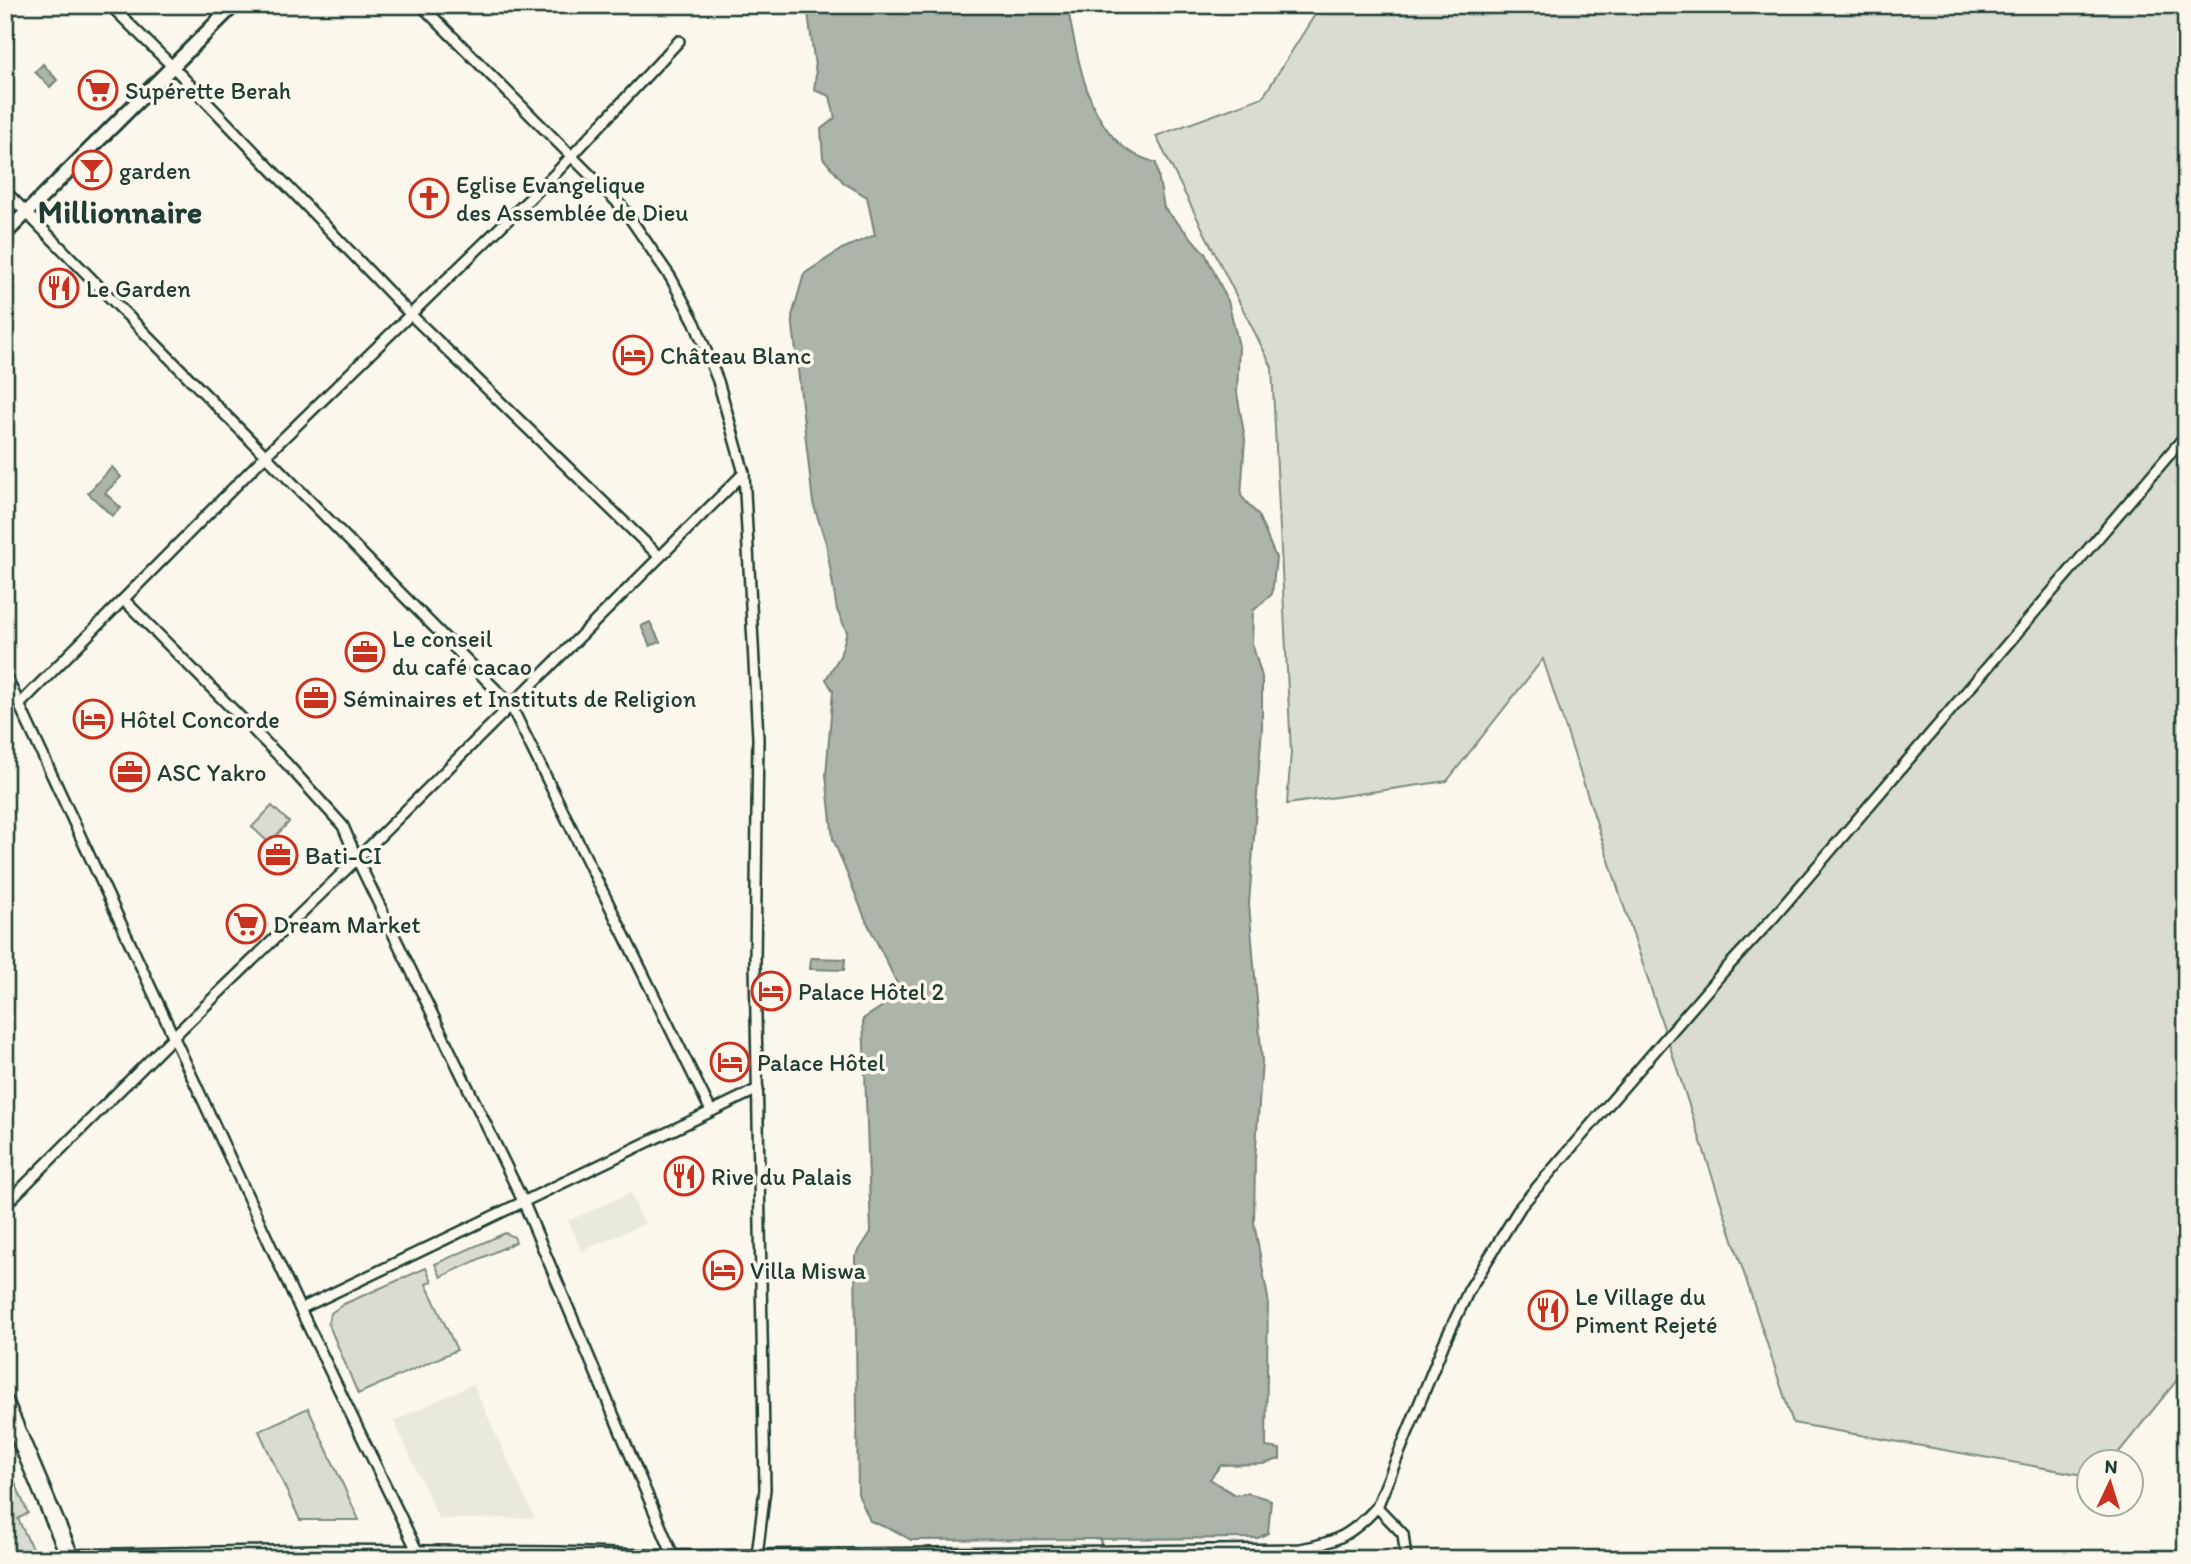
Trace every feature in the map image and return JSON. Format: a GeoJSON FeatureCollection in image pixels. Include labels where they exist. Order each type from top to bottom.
{"type":"FeatureCollection","features":[{"type":"Feature","properties":{"kind":"highway"},"geometry":{"type":"LineString","coordinates":[[5,1403],[70,1557]]}},
{"type":"Feature","properties":{"kind":"street"},"geometry":{"type":"LineString","coordinates":[[110,5],[410,314],[659,556]]}},
{"type":"Feature","properties":{"kind":"street"},"geometry":{"type":"LineString","coordinates":[[5,234],[234,5]]}},
{"type":"Feature","properties":{"kind":"street"},"geometry":{"type":"LineString","coordinates":[[421,5],[623,208],[671,278],[695,323],[718,381],[744,473],[758,738],[755,963],[765,1489],[757,1556]]}},
{"type":"Feature","properties":{"kind":"street"},"geometry":{"type":"LineString","coordinates":[[2180,5],[2186,8]]}},
{"type":"Feature","properties":{"kind":"street"},"geometry":{"type":"LineString","coordinates":[[20,704],[266,455],[572,155],[679,41]]}},
{"type":"Feature","properties":{"kind":"street"},"geometry":{"type":"LineString","coordinates":[[5,191],[510,704],[711,1111]]}},
{"type":"Feature","properties":{"kind":"street"},"geometry":{"type":"LineString","coordinates":[[70,1557],[320,1554],[674,1557],[1300,1549],[1338,1540],[1365,1520],[1377,1507],[1469,1290],[1521,1206],[1722,973],[1773,918],[2186,435]]}},
{"type":"Feature","properties":{"kind":"street"},"geometry":{"type":"LineString","coordinates":[[5,1205],[744,473]]}},
{"type":"Feature","properties":{"kind":"street"},"geometry":{"type":"LineString","coordinates":[[124,600],[297,774],[343,826],[523,1201],[674,1557]]}},
{"type":"Feature","properties":{"kind":"street"},"geometry":{"type":"LineString","coordinates":[[5,674],[300,1309],[419,1555]]}},
{"type":"Feature","properties":{"kind":"street"},"geometry":{"type":"LineString","coordinates":[[300,1309],[758,1089]]}},
{"type":"Feature","properties":{"kind":"street"},"geometry":{"type":"LineString","coordinates":[[1377,1507],[1403,1534],[1406,1559]]}},
{"type":"Feature","properties":{"kind":"shaded area"},"geometry":{"type":"Polygon","coordinates":[[[807,5],[1067,5],[1079,63],[1101,120],[1112,136],[1126,149],[1156,163],[1164,208],[1205,253],[1228,301],[1239,346],[1237,393],[1245,439],[1241,496],[1258,515],[1276,558],[1272,594],[1253,611],[1252,643],[1262,677],[1262,727],[1249,904],[1262,1061],[1255,1160],[1254,1223],[1268,1298],[1266,1447],[1280,1449],[1280,1459],[1263,1464],[1221,1465],[1210,1479],[1235,1495],[1248,1493],[1271,1500],[1268,1533],[1258,1538],[911,1540],[870,1521],[858,1494],[855,1257],[871,1232],[863,1019],[898,996],[896,981],[865,918],[833,839],[826,775],[833,691],[826,679],[840,656],[847,632],[837,610],[826,543],[813,503],[792,316],[804,274],[842,249],[875,235],[867,197],[844,183],[823,158],[821,129],[835,118],[830,96],[814,90],[816,74],[807,5]]]}},
{"type":"Feature","properties":{"kind":"shaded area"},"geometry":{"type":"Polygon","coordinates":[[[1321,5],[2186,5],[2186,1369],[2122,1448],[2076,1448],[2076,1474],[1793,1423],[1543,659],[1447,781],[1287,804],[1291,752],[1272,367],[1156,136],[1263,97],[1321,5]]]}},
{"type":"Feature","properties":{"kind":"shaded area"},"geometry":{"type":"Polygon","coordinates":[[[43,64],[57,80],[50,87],[35,72],[43,64]]]}},
{"type":"Feature","properties":{"kind":"shaded area"},"geometry":{"type":"Polygon","coordinates":[[[112,467],[121,477],[105,493],[121,508],[112,516],[88,493],[112,467]]]}},
{"type":"Feature","properties":{"kind":"shaded area"},"geometry":{"type":"Polygon","coordinates":[[[650,622],[660,642],[650,646],[641,626],[650,622]]]}},
{"type":"Feature","properties":{"kind":"shaded area"},"geometry":{"type":"Polygon","coordinates":[[[272,806],[289,822],[269,843],[252,827],[272,806]]]}},
{"type":"Feature","properties":{"kind":"shaded area"},"geometry":{"type":"Polygon","coordinates":[[[811,958],[845,959],[844,970],[810,969],[811,958]]]}},
{"type":"Feature","properties":{"kind":"shaded area"},"geometry":{"type":"Polygon","coordinates":[[[631,1193],[644,1224],[582,1251],[568,1221],[631,1193]]]}},
{"type":"Feature","properties":{"kind":"shaded area"},"geometry":{"type":"Polygon","coordinates":[[[505,1233],[514,1237],[516,1242],[441,1277],[435,1264],[505,1233]]]}},
{"type":"Feature","properties":{"kind":"shaded area"},"geometry":{"type":"Polygon","coordinates":[[[426,1268],[432,1281],[426,1284],[457,1350],[358,1394],[328,1323],[331,1313],[344,1304],[426,1268]]]}},
{"type":"Feature","properties":{"kind":"shaded area"},"geometry":{"type":"Polygon","coordinates":[[[473,1384],[535,1518],[439,1519],[394,1421],[473,1384]]]}},
{"type":"Feature","properties":{"kind":"shaded area"},"geometry":{"type":"Polygon","coordinates":[[[308,1408],[359,1520],[300,1520],[259,1431],[308,1408]]]}},
{"type":"Feature","properties":{"kind":"shaded area"},"geometry":{"type":"Polygon","coordinates":[[[5,1459],[28,1513],[18,1519],[37,1559],[5,1559],[5,1459]]]}},
{"type":"Feature","properties":{"kind":"waterway"},"geometry":{"type":"LineString","coordinates":[[1100,1539],[1104,1559]]}},
{"type":"Feature","properties":{"kind":"place","name":"Supérette Berah"},"geometry":{"type":"Point","coordinates":[98,90]}},
{"type":"Feature","properties":{"kind":"place","name":"garden"},"geometry":{"type":"Point","coordinates":[92,170]}},
{"type":"Feature","properties":{"kind":"place","name":"Eglise Evangelique des Assemblée de Dieu"},"geometry":{"type":"Point","coordinates":[429,198]}},
{"type":"Feature","properties":{"kind":"place","name":"Le Garden"},"geometry":{"type":"Point","coordinates":[59,288]}},
{"type":"Feature","properties":{"kind":"place","name":"Château Blanc"},"geometry":{"type":"Point","coordinates":[633,355]}},
{"type":"Feature","properties":{"kind":"place","name":"Le conseil du café cacao"},"geometry":{"type":"Point","coordinates":[365,652]}},
{"type":"Feature","properties":{"kind":"place","name":"Séminaires et Instituts de Religion"},"geometry":{"type":"Point","coordinates":[316,698]}},
{"type":"Feature","properties":{"kind":"place","name":"Hôtel Concorde"},"geometry":{"type":"Point","coordinates":[93,719]}},
{"type":"Feature","properties":{"kind":"place","name":"ASC Yakro"},"geometry":{"type":"Point","coordinates":[130,772]}},
{"type":"Feature","properties":{"kind":"place","name":"Bati-CI"},"geometry":{"type":"Point","coordinates":[278,855]}},
{"type":"Feature","properties":{"kind":"place","name":"Dream Market"},"geometry":{"type":"Point","coordinates":[246,924]}},
{"type":"Feature","properties":{"kind":"place","name":"Palace Hôtel 2"},"geometry":{"type":"Point","coordinates":[771,991]}},
{"type":"Feature","properties":{"kind":"place","name":"Palace Hôtel"},"geometry":{"type":"Point","coordinates":[730,1062]}},
{"type":"Feature","properties":{"kind":"place","name":"Rive du Palais"},"geometry":{"type":"Point","coordinates":[684,1176]}},
{"type":"Feature","properties":{"kind":"place","name":"Villa Miswa"},"geometry":{"type":"Point","coordinates":[723,1270]}},
{"type":"Feature","properties":{"kind":"place","name":"Le Village du Piment Rejeté"},"geometry":{"type":"Point","coordinates":[1548,1310]}},
{"type":"Feature","properties":{"kind":"district","name":"Millionnaire"},"geometry":{"type":"Point","coordinates":[120,212]}}]}
